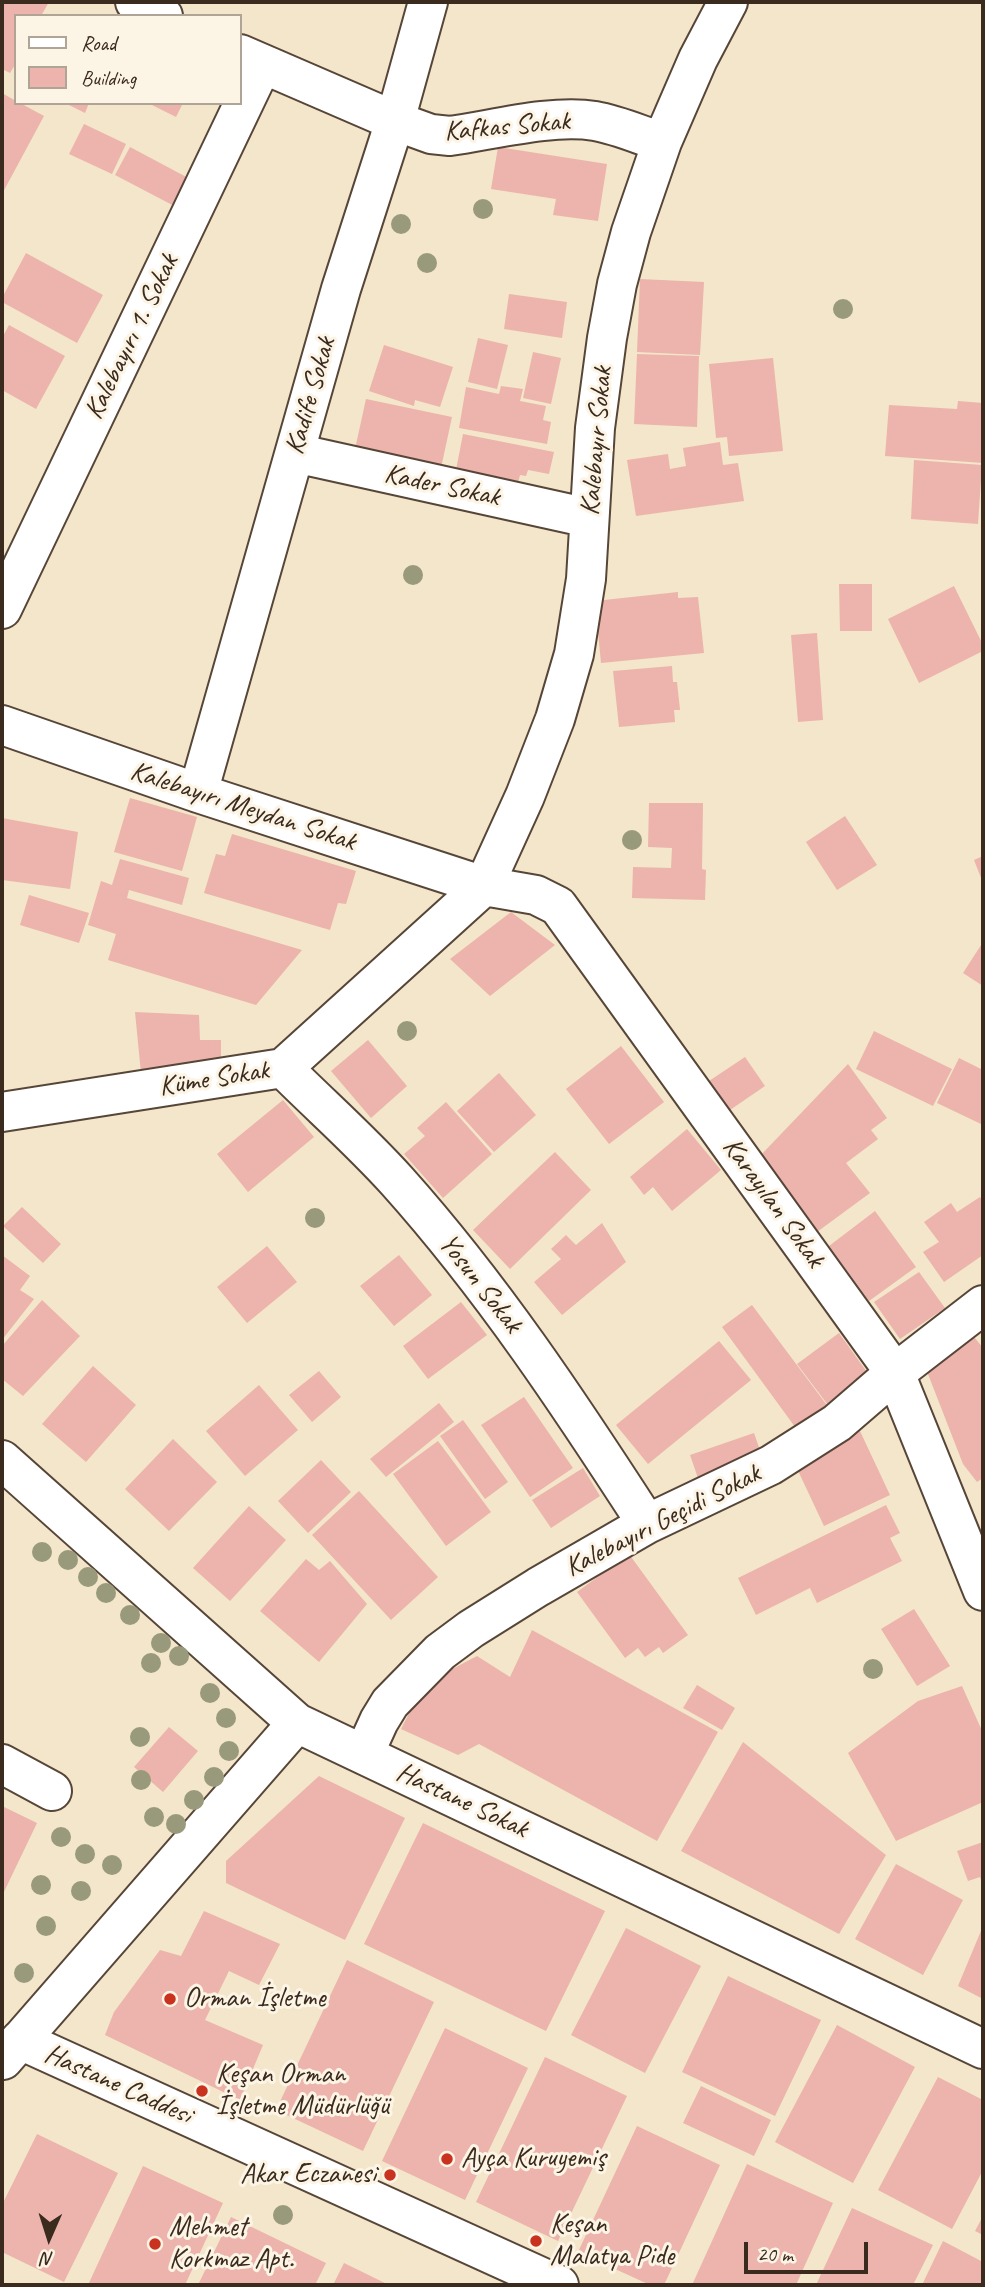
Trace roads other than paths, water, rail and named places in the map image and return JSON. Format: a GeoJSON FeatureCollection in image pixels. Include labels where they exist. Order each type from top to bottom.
{"type":"FeatureCollection","features":[{"type":"Feature","properties":{"kind":"street"},"geometry":{"type":"LineString","coordinates":[[135,2],[159,14]]}},
{"type":"Feature","properties":{"kind":"street","name":"Kadife Sokak"},"geometry":{"type":"LineString","coordinates":[[198,793],[341,289],[395,121],[428,2]]}},
{"type":"Feature","properties":{"kind":"street","name":"Kalebayır Sokak"},"geometry":{"type":"LineString","coordinates":[[485,886],[555,719],[575,654],[586,579],[595,428],[614,298],[631,232],[662,142],[698,59],[728,2]]}},
{"type":"Feature","properties":{"kind":"street","name":"Kafkas Sokak"},"geometry":{"type":"LineString","coordinates":[[251,59],[431,134],[450,136],[571,120],[593,121],[662,142]]}},
{"type":"Feature","properties":{"kind":"street","name":"Kalebayırı 1. Sokak"},"geometry":{"type":"LineString","coordinates":[[242,79],[251,59]]}},
{"type":"Feature","properties":{"kind":"street","name":"Kalebayırı 1. Sokak"},"geometry":{"type":"LineString","coordinates":[[2,609],[230,105]]}},
{"type":"Feature","properties":{"kind":"street","name":"Kader Sokak"},"geometry":{"type":"LineString","coordinates":[[295,453],[589,518]]}},
{"type":"Feature","properties":{"kind":"street","name":"Kalebayırı Meydan Sokak"},"geometry":{"type":"LineString","coordinates":[[2,725],[198,793],[485,886]]}},
{"type":"Feature","properties":{"kind":"street","name":"Küme Sokak"},"geometry":{"type":"LineString","coordinates":[[2,1112],[283,1068],[485,886]]}},
{"type":"Feature","properties":{"kind":"street","name":"Karayılan Sokak"},"geometry":{"type":"LineString","coordinates":[[485,886],[536,895],[558,906],[895,1373],[983,1591]]}},
{"type":"Feature","properties":{"kind":"street","name":"Yosun Sokak"},"geometry":{"type":"LineString","coordinates":[[283,1068],[396,1180],[491,1294],[570,1405],[648,1524]]}},
{"type":"Feature","properties":{"kind":"street","name":"Kalebayırı Geçidi Sokak"},"geometry":{"type":"LineString","coordinates":[[364,1754],[390,1703],[440,1652],[538,1587],[648,1524],[771,1465],[837,1423],[895,1373],[983,1305]]}},
{"type":"Feature","properties":{"kind":"street","name":"Hastane Sokak"},"geometry":{"type":"LineString","coordinates":[[2,1460],[298,1723],[983,2049]]}},
{"type":"Feature","properties":{"kind":"street"},"geometry":{"type":"LineString","coordinates":[[8,2054],[298,1723]]}},
{"type":"Feature","properties":{"kind":"street"},"geometry":{"type":"LineString","coordinates":[[2,1764],[52,1791]]}},
{"type":"Feature","properties":{"kind":"street","name":"Hastane Caddesi"},"geometry":{"type":"LineString","coordinates":[[8,2054],[496,2285]]}},
{"type":"Feature","properties":{"kind":"street","name":"Hastane Caddesi"},"geometry":{"type":"LineString","coordinates":[[8,2054],[559,2285]]}},
{"type":"Feature","properties":{"kind":"place","name":"Orman İşletme"},"geometry":{"type":"Point","coordinates":[170,1999]}},
{"type":"Feature","properties":{"kind":"place","name":"Keşan Orman İşletme Müdürlüğü"},"geometry":{"type":"Point","coordinates":[202,2091]}},
{"type":"Feature","properties":{"kind":"place","name":"Ayça Kuruyemiş"},"geometry":{"type":"Point","coordinates":[447,2159]}},
{"type":"Feature","properties":{"kind":"place","name":"Akar Eczanesi"},"geometry":{"type":"Point","coordinates":[390,2175]}},
{"type":"Feature","properties":{"kind":"place","name":"Keşan Malatya Pide"},"geometry":{"type":"Point","coordinates":[536,2241]}},
{"type":"Feature","properties":{"kind":"place","name":"Mehmet Korkmaz Apt."},"geometry":{"type":"Point","coordinates":[155,2244]}}]}
